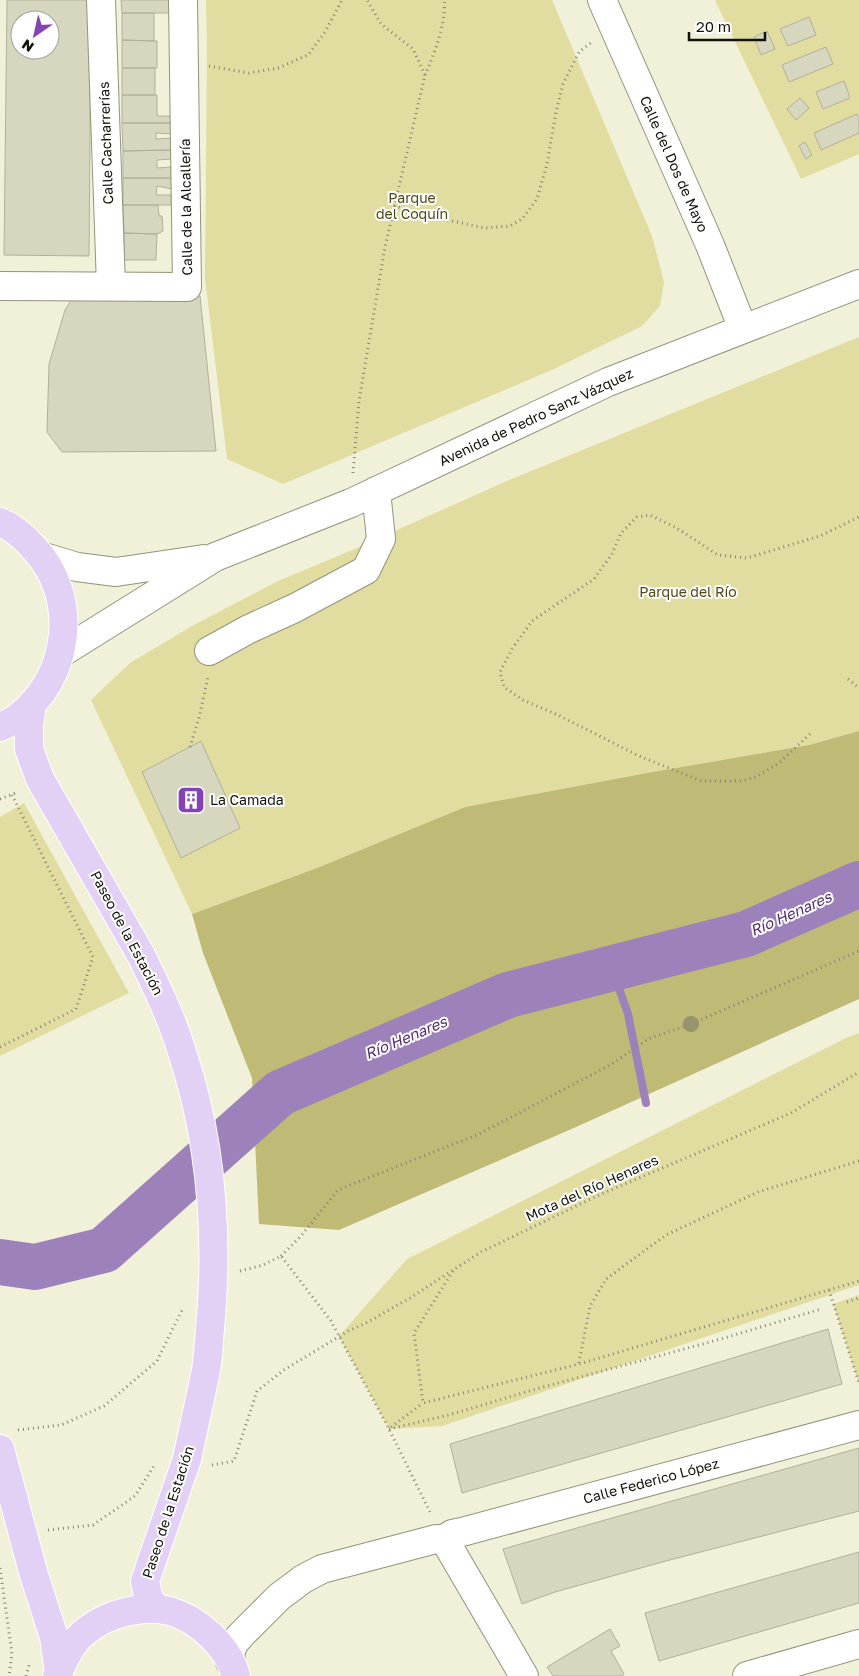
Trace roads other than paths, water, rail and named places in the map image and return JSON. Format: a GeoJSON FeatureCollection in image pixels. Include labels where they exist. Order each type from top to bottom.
{"type":"FeatureCollection","features":[{"type":"Feature","properties":{"kind":"main road"},"geometry":{"type":"LineString","coordinates":[[0,726],[16,719],[32,704],[45,687],[61,653],[64,628],[62,602],[54,578],[41,556],[25,539],[2,521]]}},
{"type":"Feature","properties":{"kind":"main road","name":"Paseo de la Estación"},"geometry":{"type":"LineString","coordinates":[[32,704],[29,726],[29,749],[40,779],[141,955],[169,1016],[191,1082],[203,1142],[210,1194],[213,1268],[209,1340],[206,1369],[187,1459],[144,1581],[148,1596],[156,1609]]}},
{"type":"Feature","properties":{"kind":"main road"},"geometry":{"type":"LineString","coordinates":[[3,1458],[34,1575],[54,1637],[58,1674]]}},
{"type":"Feature","properties":{"kind":"main road"},"geometry":{"type":"LineString","coordinates":[[58,1674],[65,1655],[85,1631],[110,1616],[130,1611],[156,1609],[170,1612],[197,1624],[221,1645],[233,1669]]}},
{"type":"Feature","properties":{"kind":"street","name":"Calle Cacharrerías"},"geometry":{"type":"LineString","coordinates":[[101,0],[111,286]]}},
{"type":"Feature","properties":{"kind":"street","name":"Calle de la Alcallería"},"geometry":{"type":"LineString","coordinates":[[0,286],[187,287],[183,0]]}},
{"type":"Feature","properties":{"kind":"street","name":"Calle del Dos de Mayo"},"geometry":{"type":"LineString","coordinates":[[602,0],[710,245],[743,329]]}},
{"type":"Feature","properties":{"kind":"street","name":"Avenida de Pedro Sanz Vázquez"},"geometry":{"type":"LineString","coordinates":[[61,653],[215,558],[376,492],[608,382],[859,284]]}},
{"type":"Feature","properties":{"kind":"street"},"geometry":{"type":"LineString","coordinates":[[209,651],[249,628],[295,608],[366,570],[381,539],[376,492]]}},
{"type":"Feature","properties":{"kind":"street","name":"Avenida de Pedro Sanz Vázquez"},"geometry":{"type":"LineString","coordinates":[[41,556],[77,568],[116,572],[215,558]]}},
{"type":"Feature","properties":{"kind":"street","name":"Calle Federico López"},"geometry":{"type":"LineString","coordinates":[[233,1669],[231,1651],[241,1634],[279,1597],[322,1569],[436,1539],[444,1540],[452,1534],[859,1425]]}},
{"type":"Feature","properties":{"kind":"street"},"geometry":{"type":"LineString","coordinates":[[444,1540],[524,1676]]}},
{"type":"Feature","properties":{"kind":"street"},"geometry":{"type":"LineString","coordinates":[[747,1676],[859,1644]]}},
{"type":"Feature","properties":{"kind":"waterway","name":"Río Henares"},"geometry":{"type":"LineString","coordinates":[[0,1262],[35,1267],[104,1250],[280,1093],[508,995],[746,934],[859,884]]}},
{"type":"Feature","properties":{"kind":"waterway"},"geometry":{"type":"LineString","coordinates":[[612,968],[628,1014],[646,1103]]}},
{"type":"Feature","properties":{"kind":"place","name":"La Camada"},"geometry":{"type":"Point","coordinates":[191,800]}},
{"type":"Feature","properties":{"kind":"park label","name":"Parque del Coquín"},"geometry":{"type":"Point","coordinates":[412,206]}},
{"type":"Feature","properties":{"kind":"park label","name":"Parque del Río"},"geometry":{"type":"Point","coordinates":[688,592]}}]}
